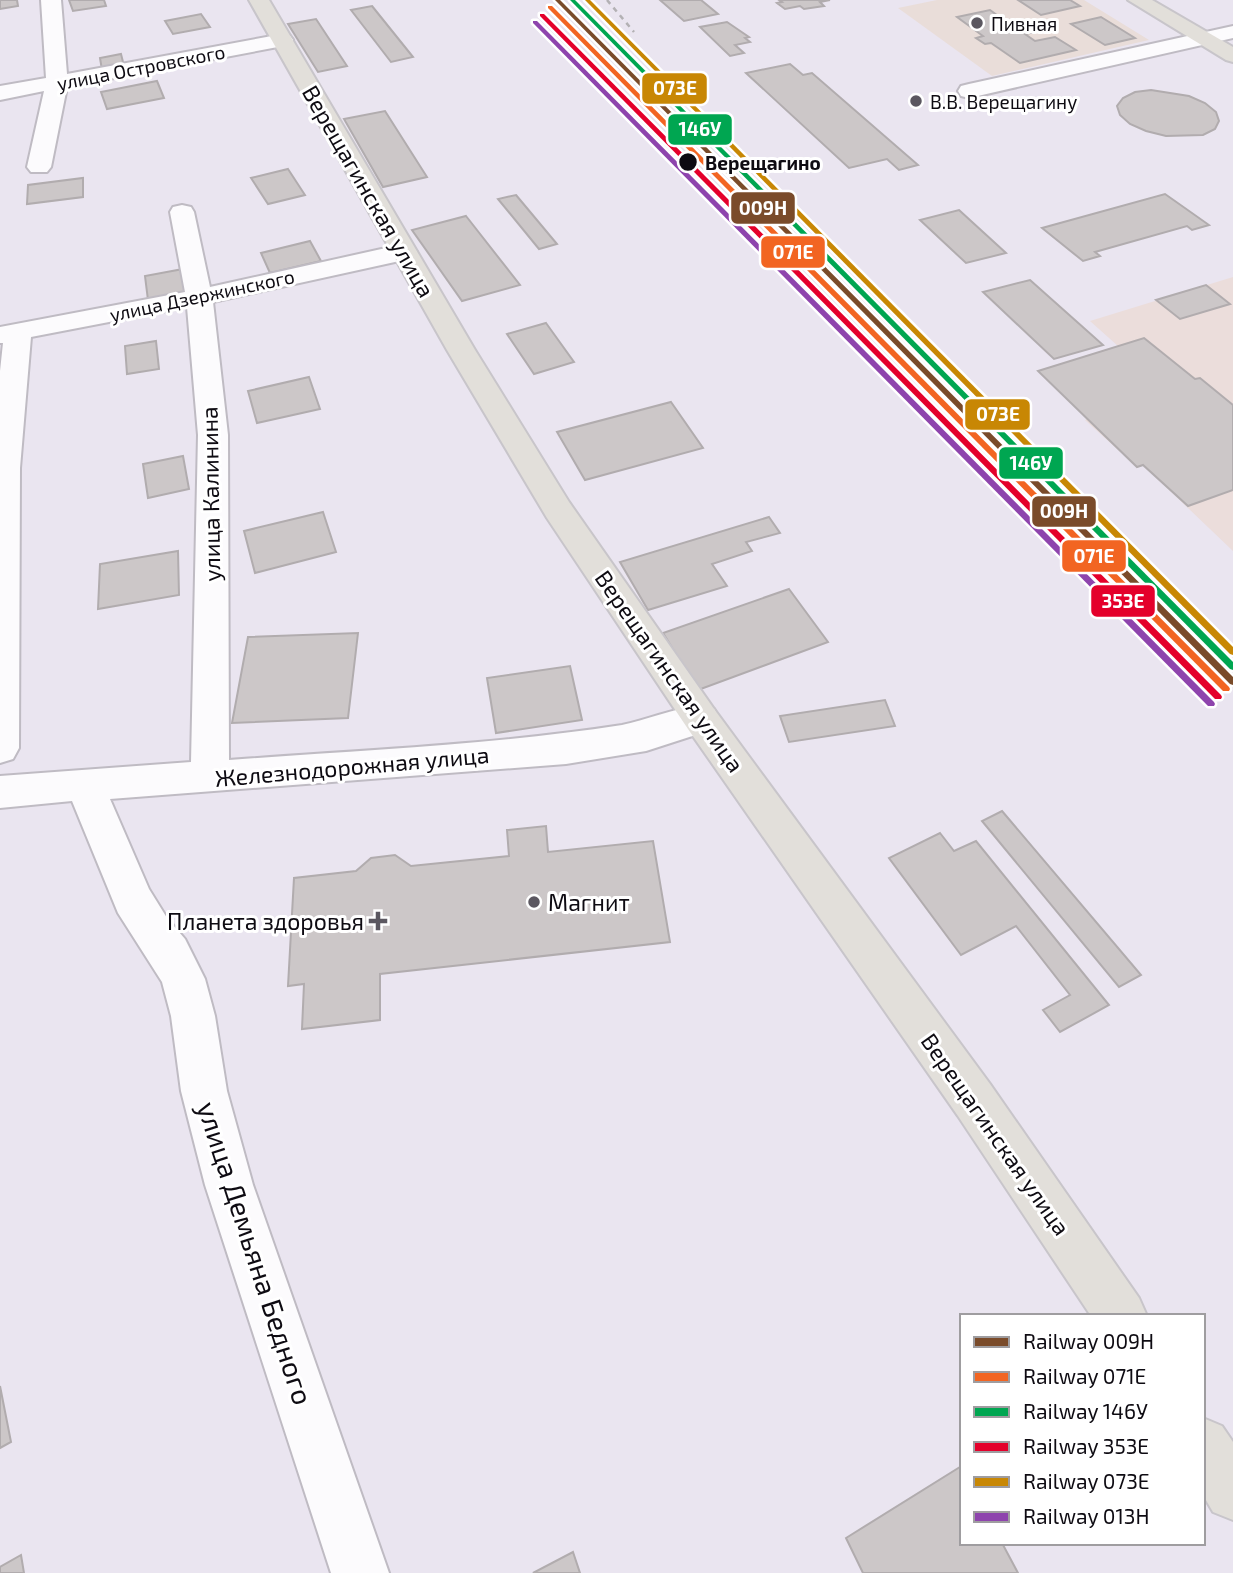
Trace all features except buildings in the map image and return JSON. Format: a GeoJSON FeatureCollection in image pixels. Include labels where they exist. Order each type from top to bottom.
{"type":"FeatureCollection","features":[{"type":"Feature","properties":{"kind":"main road","name":"Верещагинская улица"},"geometry":{"type":"LineString","coordinates":[[259,0],[404,252],[558,510],[701,719],[974,1100],[1120,1314]]}},
{"type":"Feature","properties":{"kind":"main road"},"geometry":{"type":"LineString","coordinates":[[1138,0],[1233,56]]}},
{"type":"Feature","properties":{"kind":"main road"},"geometry":{"type":"LineString","coordinates":[[1205,1448],[1233,1492]]}},
{"type":"Feature","properties":{"kind":"street"},"geometry":{"type":"LineString","coordinates":[[39,167],[57,83],[51,0]]}},
{"type":"Feature","properties":{"kind":"street"},"geometry":{"type":"LineString","coordinates":[[969,91],[1233,32]]}},
{"type":"Feature","properties":{"kind":"street","name":"улица Островского"},"geometry":{"type":"LineString","coordinates":[[0,93],[283,40]]}},
{"type":"Feature","properties":{"kind":"street","name":"улица Калинина"},"geometry":{"type":"LineString","coordinates":[[183,212],[199,297],[213,435],[210,777]]}},
{"type":"Feature","properties":{"kind":"street","name":"улица Дзержинского"},"geometry":{"type":"LineString","coordinates":[[9,333],[199,297],[404,252]]}},
{"type":"Feature","properties":{"kind":"street"},"geometry":{"type":"LineString","coordinates":[[0,748],[9,333]]}},
{"type":"Feature","properties":{"kind":"street","name":"Железнодорожная улица"},"geometry":{"type":"LineString","coordinates":[[0,792],[566,749],[646,736],[701,719]]}},
{"type":"Feature","properties":{"kind":"street","name":"улица Демьяна Бедного"},"geometry":{"type":"LineString","coordinates":[[84,784],[133,900],[152,932],[170,953],[183,979],[193,1016],[204,1091],[229,1185],[360,1573]]}},
{"type":"Feature","properties":{"kind":"shaded area"},"geometry":{"type":"Polygon","coordinates":[[[937,0],[1084,0],[1149,40],[992,76],[898,8],[937,0]]]}},
{"type":"Feature","properties":{"kind":"shaded area"},"geometry":{"type":"Polygon","coordinates":[[[1233,277],[1233,551],[1143,465],[1137,467],[1085,420],[1089,418],[1038,371],[1118,346],[1090,321],[1233,277]]]}},
{"type":"Feature","properties":{"kind":"railway"},"geometry":{"type":"LineString","coordinates":[[607,0],[634,32]]}},
{"type":"Feature","properties":{"kind":"rail line","name":"009Н"},"geometry":{"type":"LineString","coordinates":[[557,0],[1233,682]]}},
{"type":"Feature","properties":{"kind":"rail line","name":"146У"},"geometry":{"type":"LineString","coordinates":[[572,0],[1233,667]]}},
{"type":"Feature","properties":{"kind":"rail line","name":"073Е"},"geometry":{"type":"LineString","coordinates":[[587,0],[1233,652]]}},
{"type":"Feature","properties":{"kind":"rail line","name":"071Е"},"geometry":{"type":"LineString","coordinates":[[550,7],[1226,689]]}},
{"type":"Feature","properties":{"kind":"rail line","name":"353Е"},"geometry":{"type":"LineString","coordinates":[[542,15],[1218,697]]}},
{"type":"Feature","properties":{"kind":"rail line","name":"013Н"},"geometry":{"type":"LineString","coordinates":[[535,22],[1211,704]]}},
{"type":"Feature","properties":{"kind":"place","name":"Пивная"},"geometry":{"type":"Point","coordinates":[977,23]}},
{"type":"Feature","properties":{"kind":"place","name":"В.В. Верещагину"},"geometry":{"type":"Point","coordinates":[916,101]}},
{"type":"Feature","properties":{"kind":"place","name":"Верещагино"},"geometry":{"type":"Point","coordinates":[688,162]}},
{"type":"Feature","properties":{"kind":"place","name":"Магнит"},"geometry":{"type":"Point","coordinates":[534,902]}},
{"type":"Feature","properties":{"kind":"place","name":"Планета здоровья"},"geometry":{"type":"Point","coordinates":[378,921]}}]}
